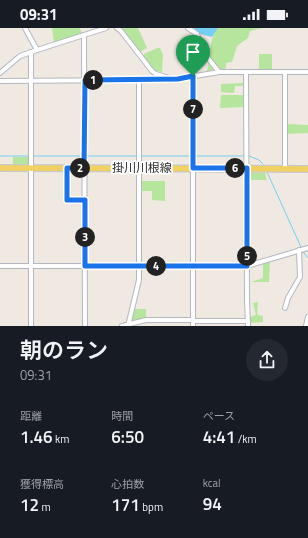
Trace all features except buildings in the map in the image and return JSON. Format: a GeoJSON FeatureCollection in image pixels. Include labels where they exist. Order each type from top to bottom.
{"type":"FeatureCollection","features":[{"type":"Feature","properties":{"kind":"main road","name":"掛川川根線"},"geometry":{"type":"LineString","coordinates":[[0,168],[308,168]]}},
{"type":"Feature","properties":{"kind":"street"},"geometry":{"type":"LineString","coordinates":[[25,28],[37,50]]}},
{"type":"Feature","properties":{"kind":"street"},"geometry":{"type":"LineString","coordinates":[[0,74],[20,56],[106,28]]}},
{"type":"Feature","properties":{"kind":"street"},"geometry":{"type":"LineString","coordinates":[[117,28],[121,31],[152,71],[156,74],[173,79]]}},
{"type":"Feature","properties":{"kind":"street"},"geometry":{"type":"LineString","coordinates":[[188,28],[197,34],[204,53],[219,72]]}},
{"type":"Feature","properties":{"kind":"street"},"geometry":{"type":"LineString","coordinates":[[84,35],[85,326]]}},
{"type":"Feature","properties":{"kind":"street"},"geometry":{"type":"LineString","coordinates":[[31,52],[31,326]]}},
{"type":"Feature","properties":{"kind":"street"},"geometry":{"type":"LineString","coordinates":[[0,80],[139,80],[173,79],[219,72],[308,72]]}},
{"type":"Feature","properties":{"kind":"street"},"geometry":{"type":"LineString","coordinates":[[246,72],[248,326]]}},
{"type":"Feature","properties":{"kind":"street"},"geometry":{"type":"LineString","coordinates":[[285,72],[285,168]]}},
{"type":"Feature","properties":{"kind":"street"},"geometry":{"type":"LineString","coordinates":[[193,76],[193,322]]}},
{"type":"Feature","properties":{"kind":"street"},"geometry":{"type":"LineString","coordinates":[[128,325],[139,280],[139,80]]}},
{"type":"Feature","properties":{"kind":"street"},"geometry":{"type":"LineString","coordinates":[[67,168],[67,200],[85,200]]}},
{"type":"Feature","properties":{"kind":"street"},"geometry":{"type":"LineString","coordinates":[[0,266],[247,266],[308,248]]}},
{"type":"Feature","properties":{"kind":"street"},"geometry":{"type":"LineString","coordinates":[[285,308],[288,298],[300,277],[299,250]]}},
{"type":"Feature","properties":{"kind":"street"},"geometry":{"type":"LineString","coordinates":[[306,326],[308,317]]}},
{"type":"Feature","properties":{"kind":"street"},"geometry":{"type":"LineString","coordinates":[[122,326],[142,321],[248,321]]}},
{"type":"Feature","properties":{"kind":"street"},"geometry":{"type":"LineString","coordinates":[[142,321],[146,326]]}},
{"type":"Feature","properties":{"kind":"green space"},"geometry":{"type":"Polygon","coordinates":[[[52,28],[80,28],[82,34],[54,44],[52,28]]]}},
{"type":"Feature","properties":{"kind":"green space"},"geometry":{"type":"Polygon","coordinates":[[[121,28],[138,28],[147,48],[138,53],[120,30],[121,28]]]}},
{"type":"Feature","properties":{"kind":"green space"},"geometry":{"type":"Polygon","coordinates":[[[218,28],[262,28],[250,31],[248,38],[237,46],[232,62],[226,63],[226,67],[223,72],[209,73],[207,71],[211,43],[218,28]]]}},
{"type":"Feature","properties":{"kind":"green space"},"geometry":{"type":"Polygon","coordinates":[[[191,36],[197,39],[202,49],[199,57],[188,58],[185,51],[191,36]]]}},
{"type":"Feature","properties":{"kind":"green space"},"geometry":{"type":"Polygon","coordinates":[[[160,48],[163,55],[162,72],[153,69],[144,57],[144,54],[160,48]]]}},
{"type":"Feature","properties":{"kind":"green space"},"geometry":{"type":"Polygon","coordinates":[[[259,54],[272,54],[272,70],[259,70],[259,54]]]}},
{"type":"Feature","properties":{"kind":"green space"},"geometry":{"type":"Polygon","coordinates":[[[244,83],[245,86],[235,86],[234,93],[221,92],[221,84],[244,83]]]}},
{"type":"Feature","properties":{"kind":"green space"},"geometry":{"type":"Polygon","coordinates":[[[221,95],[244,95],[243,107],[220,108],[221,95]]]}},
{"type":"Feature","properties":{"kind":"green space"},"geometry":{"type":"Polygon","coordinates":[[[287,124],[308,125],[308,133],[286,134],[287,124]]]}},
{"type":"Feature","properties":{"kind":"green space"},"geometry":{"type":"Polygon","coordinates":[[[13,157],[30,157],[30,164],[13,165],[13,157]]]}},
{"type":"Feature","properties":{"kind":"green space"},"geometry":{"type":"Polygon","coordinates":[[[248,173],[265,173],[267,180],[248,180],[248,173]]]}},
{"type":"Feature","properties":{"kind":"green space"},"geometry":{"type":"Polygon","coordinates":[[[141,181],[165,181],[165,201],[152,200],[152,191],[141,191],[141,181]]]}},
{"type":"Feature","properties":{"kind":"green space"},"geometry":{"type":"Polygon","coordinates":[[[270,261],[269,282],[251,282],[263,278],[263,263],[270,261]]]}},
{"type":"Feature","properties":{"kind":"green space"},"geometry":{"type":"Polygon","coordinates":[[[258,302],[257,313],[258,315],[263,316],[263,322],[250,323],[250,317],[256,315],[253,303],[258,302]]]}},
{"type":"Feature","properties":{"kind":"green space"},"geometry":{"type":"Polygon","coordinates":[[[135,309],[146,309],[146,319],[131,323],[135,309]]]}},
{"type":"Feature","properties":{"kind":"water"},"geometry":{"type":"Polygon","coordinates":[[[194,28],[218,28],[212,37],[200,34],[194,28]]]}},
{"type":"Feature","properties":{"kind":"waterway"},"geometry":{"type":"LineString","coordinates":[[0,156],[29,156]]}},
{"type":"Feature","properties":{"kind":"waterway"},"geometry":{"type":"LineString","coordinates":[[33,156],[82,156]]}},
{"type":"Feature","properties":{"kind":"waterway"},"geometry":{"type":"LineString","coordinates":[[85,156],[138,156]]}},
{"type":"Feature","properties":{"kind":"waterway"},"geometry":{"type":"LineString","coordinates":[[141,156],[190,156]]}},
{"type":"Feature","properties":{"kind":"waterway"},"geometry":{"type":"LineString","coordinates":[[195,156],[244,156]]}},
{"type":"Feature","properties":{"kind":"waterway"},"geometry":{"type":"LineString","coordinates":[[249,156],[259,160],[263,164]]}},
{"type":"Feature","properties":{"kind":"waterway"},"geometry":{"type":"LineString","coordinates":[[267,172],[301,247]]}},
{"type":"Feature","properties":{"kind":"waterway"},"geometry":{"type":"LineString","coordinates":[[303,252],[308,258]]}},
{"type":"Feature","properties":{"kind":"route"},"geometry":{"type":"LineString","coordinates":[[193,76],[193,168],[247,168],[247,266],[85,266],[85,200],[67,200],[67,168],[84,168],[85,80],[178,79],[193,76]]}}]}
